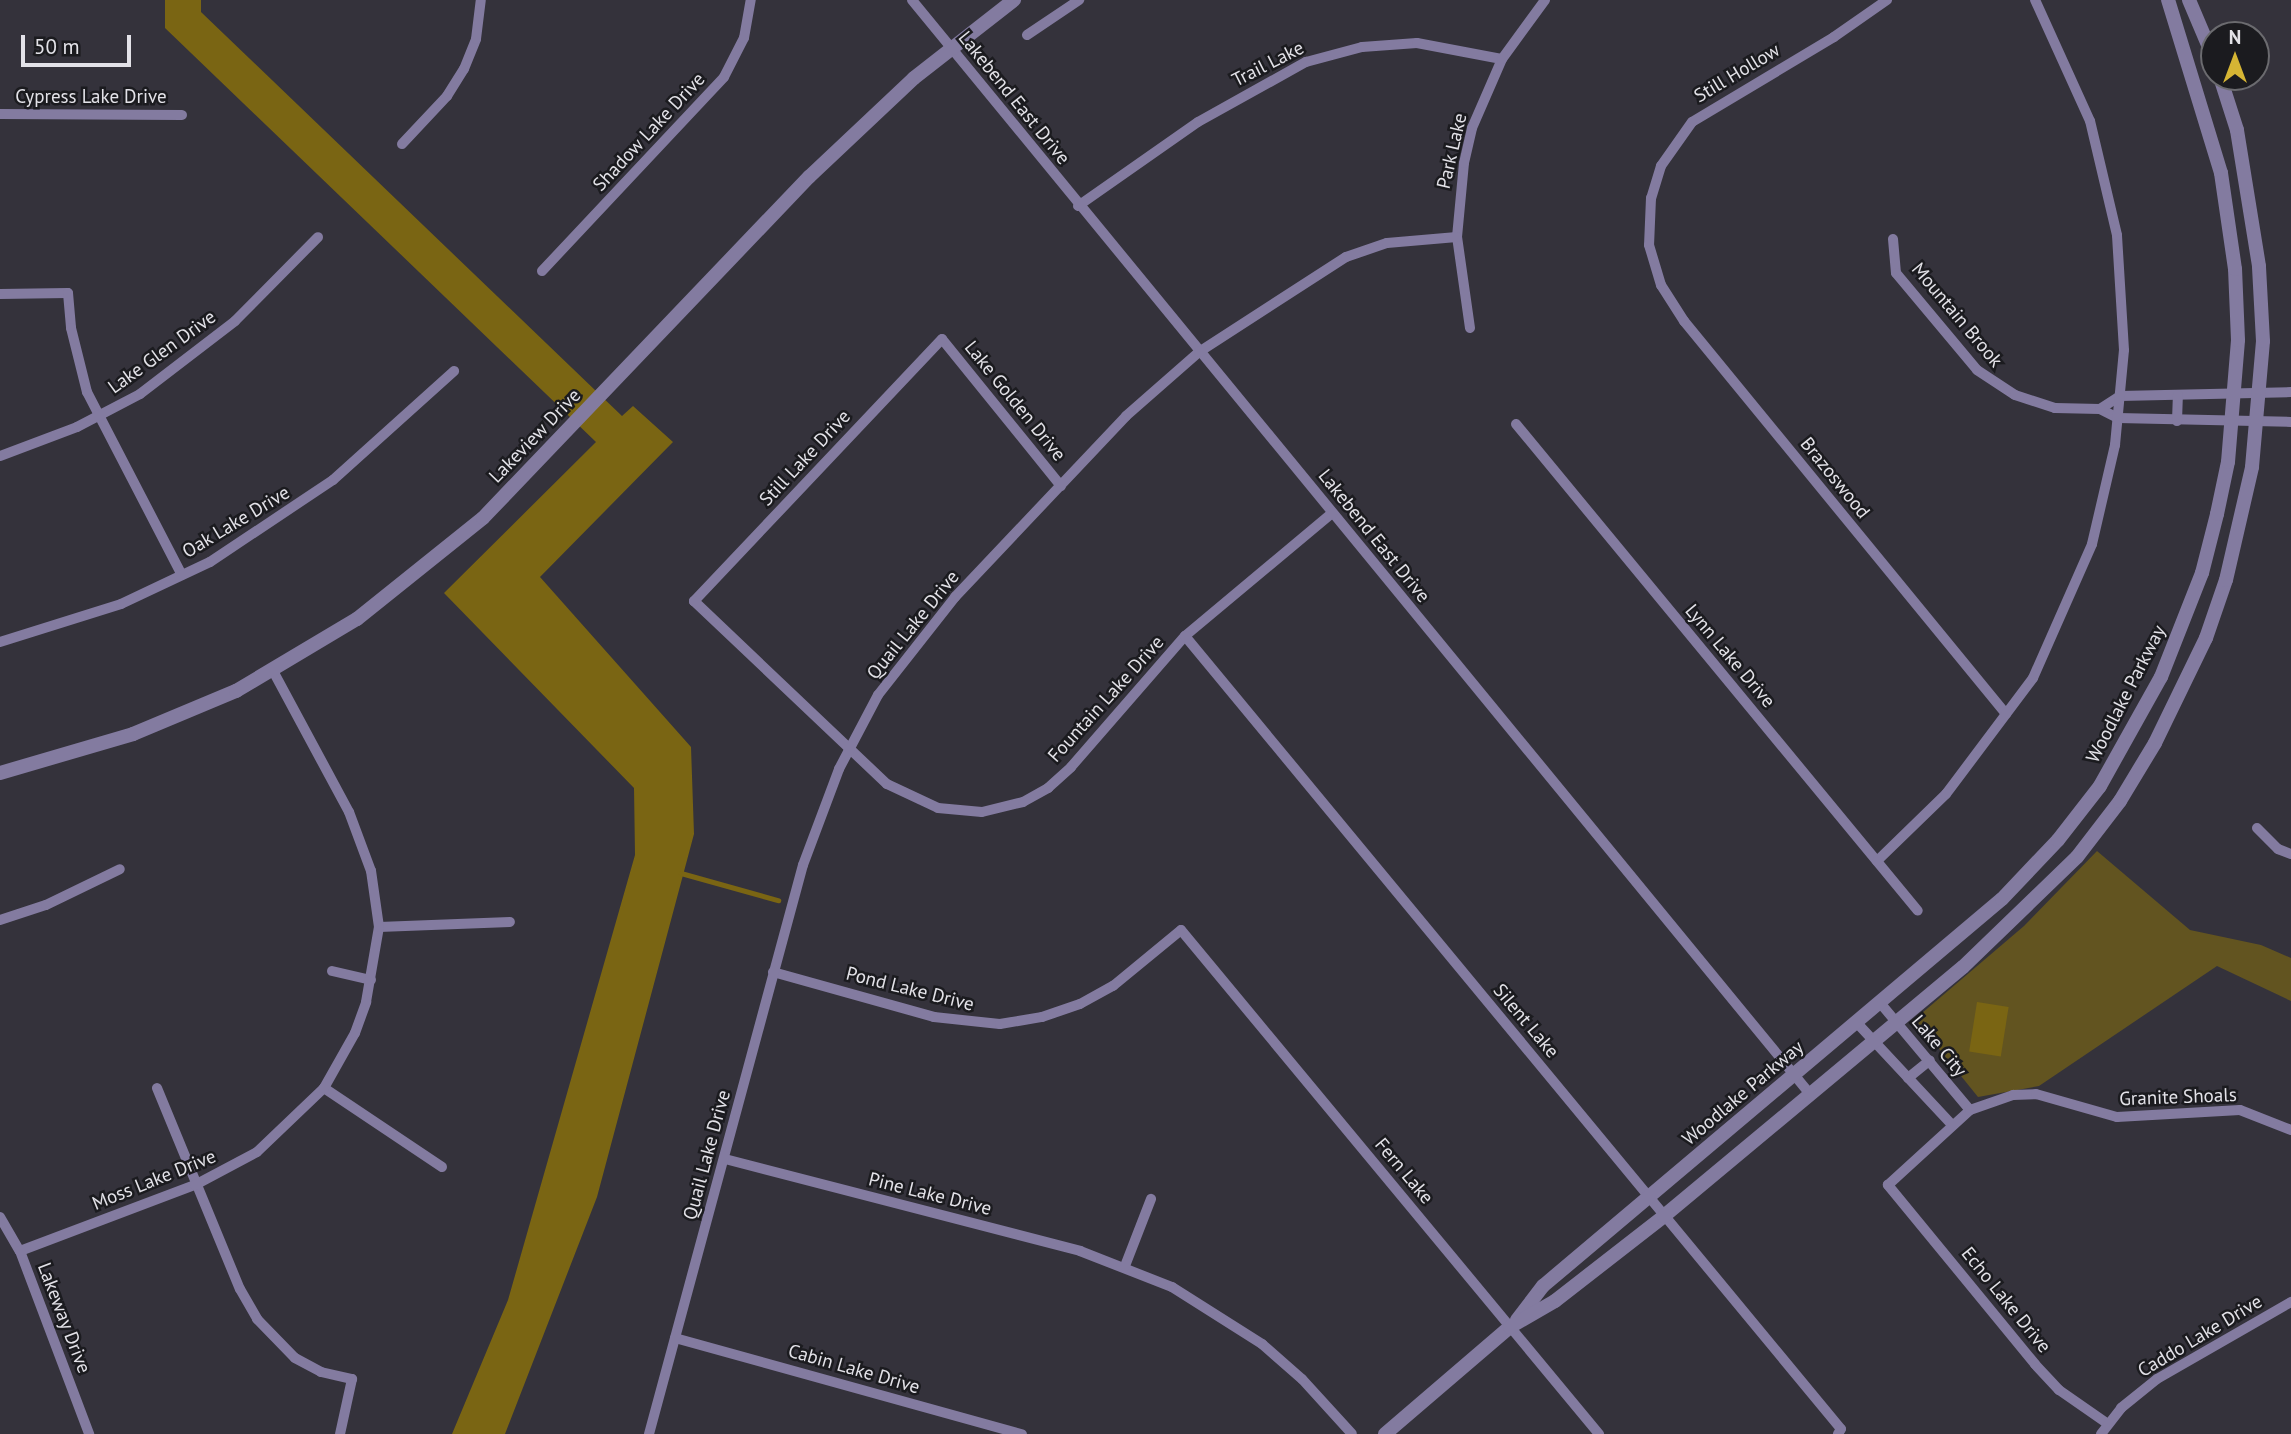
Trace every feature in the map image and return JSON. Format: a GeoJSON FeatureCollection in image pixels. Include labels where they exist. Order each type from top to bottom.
{"type":"FeatureCollection","features":[{"type":"Feature","properties":{"kind":"street"},"geometry":{"type":"LineString","coordinates":[[402,144],[447,96],[464,69],[476,39],[481,0]]}},
{"type":"Feature","properties":{"kind":"street","name":"Shadow Lake Drive"},"geometry":{"type":"LineString","coordinates":[[542,271],[724,77],[744,38],[751,0]]}},
{"type":"Feature","properties":{"kind":"street","name":"Lakebend East Drive"},"geometry":{"type":"LineString","coordinates":[[912,0],[1810,1094]]}},
{"type":"Feature","properties":{"kind":"street","name":"Lakeview Drive"},"geometry":{"type":"LineString","coordinates":[[0,773],[133,734],[273,671],[357,619],[443,554],[573,424],[809,177],[951,47],[1014,0]]}},
{"type":"Feature","properties":{"kind":"street"},"geometry":{"type":"LineString","coordinates":[[1027,35],[1079,0]]}},
{"type":"Feature","properties":{"kind":"street","name":"Park Lake"},"geometry":{"type":"LineString","coordinates":[[1470,328],[1457,237],[1464,163],[1476,117],[1502,59],[1545,0]]}},
{"type":"Feature","properties":{"kind":"street","name":"Still Hollow"},"geometry":{"type":"LineString","coordinates":[[1651,255],[1651,198],[1661,166],[1692,122],[1834,37],[1887,0]]}},
{"type":"Feature","properties":{"kind":"street"},"geometry":{"type":"LineString","coordinates":[[1877,861],[1946,794],[2033,678],[2082,573],[2108,481],[2118,418],[2124,350],[2121,273],[2105,176],[2070,69],[2035,0]]}},
{"type":"Feature","properties":{"kind":"street","name":"Woodlake Parkway"},"geometry":{"type":"LineString","coordinates":[[1510,1327],[1543,1286],[1881,1004],[2009,892],[2058,840],[2120,753],[2161,677],[2202,573],[2223,488],[2232,424],[2238,340],[2227,205],[2213,136],[2168,0]]}},
{"type":"Feature","properties":{"kind":"street"},"geometry":{"type":"LineString","coordinates":[[2189,0],[2200,26]]}},
{"type":"Feature","properties":{"kind":"street","name":"Trail Lake"},"geometry":{"type":"LineString","coordinates":[[1079,205],[1198,122],[1306,62],[1362,47],[1417,43],[1502,59]]}},
{"type":"Feature","properties":{"kind":"street","name":"Woodlake Parkway"},"geometry":{"type":"LineString","coordinates":[[1385,1434],[1510,1327],[1555,1301],[1664,1216],[2018,919],[2077,857],[2148,755],[2189,676],[2226,580],[2242,520],[2257,422],[2262,328],[2251,201],[2224,91]]}},
{"type":"Feature","properties":{"kind":"street","name":"Cypress Lake Drive"},"geometry":{"type":"LineString","coordinates":[[0,114],[182,115]]}},
{"type":"Feature","properties":{"kind":"street","name":"Lake Glen Drive"},"geometry":{"type":"LineString","coordinates":[[0,456],[99,416],[140,394],[235,321],[318,237]]}},
{"type":"Feature","properties":{"kind":"street","name":"Quail Lake Drive"},"geometry":{"type":"LineString","coordinates":[[649,1434],[811,840],[849,748],[904,657],[1126,416],[1199,352],[1346,257],[1387,243],[1457,237]]}},
{"type":"Feature","properties":{"kind":"street","name":"Mountain Brook"},"geometry":{"type":"LineString","coordinates":[[1892,239],[1896,273],[1992,383],[2035,404],[2100,409],[2118,418],[2232,424],[2291,422]]}},
{"type":"Feature","properties":{"kind":"street","name":"Brazoswood"},"geometry":{"type":"LineString","coordinates":[[1651,255],[1661,285],[1684,320],[2007,714]]}},
{"type":"Feature","properties":{"kind":"street"},"geometry":{"type":"LineString","coordinates":[[0,294],[68,293],[78,368],[99,416],[182,575]]}},
{"type":"Feature","properties":{"kind":"street","name":"Lake Golden Drive"},"geometry":{"type":"LineString","coordinates":[[942,339],[1061,486]]}},
{"type":"Feature","properties":{"kind":"street","name":"Still Lake Drive"},"geometry":{"type":"LineString","coordinates":[[694,601],[942,339]]}},
{"type":"Feature","properties":{"kind":"street","name":"Oak Lake Drive"},"geometry":{"type":"LineString","coordinates":[[0,642],[73,622],[182,575],[278,520],[333,480],[454,371]]}},
{"type":"Feature","properties":{"kind":"street"},"geometry":{"type":"LineString","coordinates":[[2100,409],[2120,396],[2291,392]]}},
{"type":"Feature","properties":{"kind":"street"},"geometry":{"type":"LineString","coordinates":[[2177,421],[2178,395]]}},
{"type":"Feature","properties":{"kind":"street","name":"Lynn Lake Drive"},"geometry":{"type":"LineString","coordinates":[[1516,424],[1918,911]]}},
{"type":"Feature","properties":{"kind":"street","name":"Fountain Lake Drive"},"geometry":{"type":"LineString","coordinates":[[694,601],[887,784],[924,804],[966,812],[1010,807],[1048,788],[1071,767],[1185,636],[1332,513]]}},
{"type":"Feature","properties":{"kind":"street","name":"Silent Lake"},"geometry":{"type":"LineString","coordinates":[[1185,636],[1839,1431]]}},
{"type":"Feature","properties":{"kind":"street","name":"Moss Lake Drive"},"geometry":{"type":"LineString","coordinates":[[20,1251],[195,1185],[257,1153],[324,1088],[355,1033],[371,980],[379,927],[363,844],[273,671]]}},
{"type":"Feature","properties":{"kind":"street"},"geometry":{"type":"LineString","coordinates":[[2257,828],[2278,849],[2291,854]]}},
{"type":"Feature","properties":{"kind":"street"},"geometry":{"type":"LineString","coordinates":[[0,920],[46,905],[120,869]]}},
{"type":"Feature","properties":{"kind":"street"},"geometry":{"type":"LineString","coordinates":[[379,927],[510,922]]}},
{"type":"Feature","properties":{"kind":"street","name":"Pond Lake Drive"},"geometry":{"type":"LineString","coordinates":[[773,972],[934,1017],[1001,1024],[1080,1004],[1113,986],[1181,930]]}},
{"type":"Feature","properties":{"kind":"street","name":"Fern Lake"},"geometry":{"type":"LineString","coordinates":[[1181,930],[1599,1434]]}},
{"type":"Feature","properties":{"kind":"street"},"geometry":{"type":"LineString","coordinates":[[332,971],[371,980]]}},
{"type":"Feature","properties":{"kind":"street","name":"Lake City"},"geometry":{"type":"LineString","coordinates":[[1881,1004],[1970,1110]]}},
{"type":"Feature","properties":{"kind":"street"},"geometry":{"type":"LineString","coordinates":[[1857,1023],[1952,1125]]}},
{"type":"Feature","properties":{"kind":"street"},"geometry":{"type":"LineString","coordinates":[[1908,1078],[1930,1060]]}},
{"type":"Feature","properties":{"kind":"street"},"geometry":{"type":"LineString","coordinates":[[157,1088],[240,1289],[270,1335],[295,1358],[321,1372],[352,1379],[340,1434]]}},
{"type":"Feature","properties":{"kind":"street"},"geometry":{"type":"LineString","coordinates":[[324,1088],[442,1167]]}},
{"type":"Feature","properties":{"kind":"street","name":"Granite Shoals"},"geometry":{"type":"LineString","coordinates":[[1888,1185],[1970,1110],[1997,1097],[2036,1094],[2117,1117],[2240,1110],[2291,1129]]}},
{"type":"Feature","properties":{"kind":"street","name":"Pine Lake Drive"},"geometry":{"type":"LineString","coordinates":[[725,1159],[1125,1266],[1172,1287],[1262,1344],[1302,1378],[1352,1434]]}},
{"type":"Feature","properties":{"kind":"street","name":"Echo Lake Drive"},"geometry":{"type":"LineString","coordinates":[[1888,1185],[2035,1364],[2059,1390],[2108,1424]]}},
{"type":"Feature","properties":{"kind":"street"},"geometry":{"type":"LineString","coordinates":[[1125,1266],[1151,1199]]}},
{"type":"Feature","properties":{"kind":"street","name":"Lakeway Drive"},"geometry":{"type":"LineString","coordinates":[[0,1217],[20,1251],[89,1434]]}},
{"type":"Feature","properties":{"kind":"street","name":"Caddo Lake Drive"},"geometry":{"type":"LineString","coordinates":[[2101,1434],[2108,1424],[2157,1378],[2291,1302]]}},
{"type":"Feature","properties":{"kind":"street","name":"Cabin Lake Drive"},"geometry":{"type":"LineString","coordinates":[[675,1338],[1022,1434]]}},
{"type":"Feature","properties":{"kind":"shaded area"},"geometry":{"type":"Polygon","coordinates":[[[165,0],[201,0],[201,12],[622,416],[633,406],[673,442],[540,577],[691,747],[694,834],[597,1197],[505,1434],[452,1434],[508,1300],[635,855],[634,788],[444,593],[596,442],[165,28],[165,0]]]}},
{"type":"Feature","properties":{"kind":"shaded area"},"geometry":{"type":"Polygon","coordinates":[[[2097,851],[2190,930],[2261,945],[2291,958],[2291,1001],[2217,966],[2039,1086],[1978,1097],[1915,1019],[2024,926],[2097,851]]]}},
{"type":"Feature","properties":{"kind":"shaded area"},"geometry":{"type":"Polygon","coordinates":[[[1977,1002],[2009,1007],[2001,1056],[1969,1051],[1977,1002]]]}},
{"type":"Feature","properties":{"kind":"waterway"},"geometry":{"type":"LineString","coordinates":[[681,873],[778,900]]}}]}
